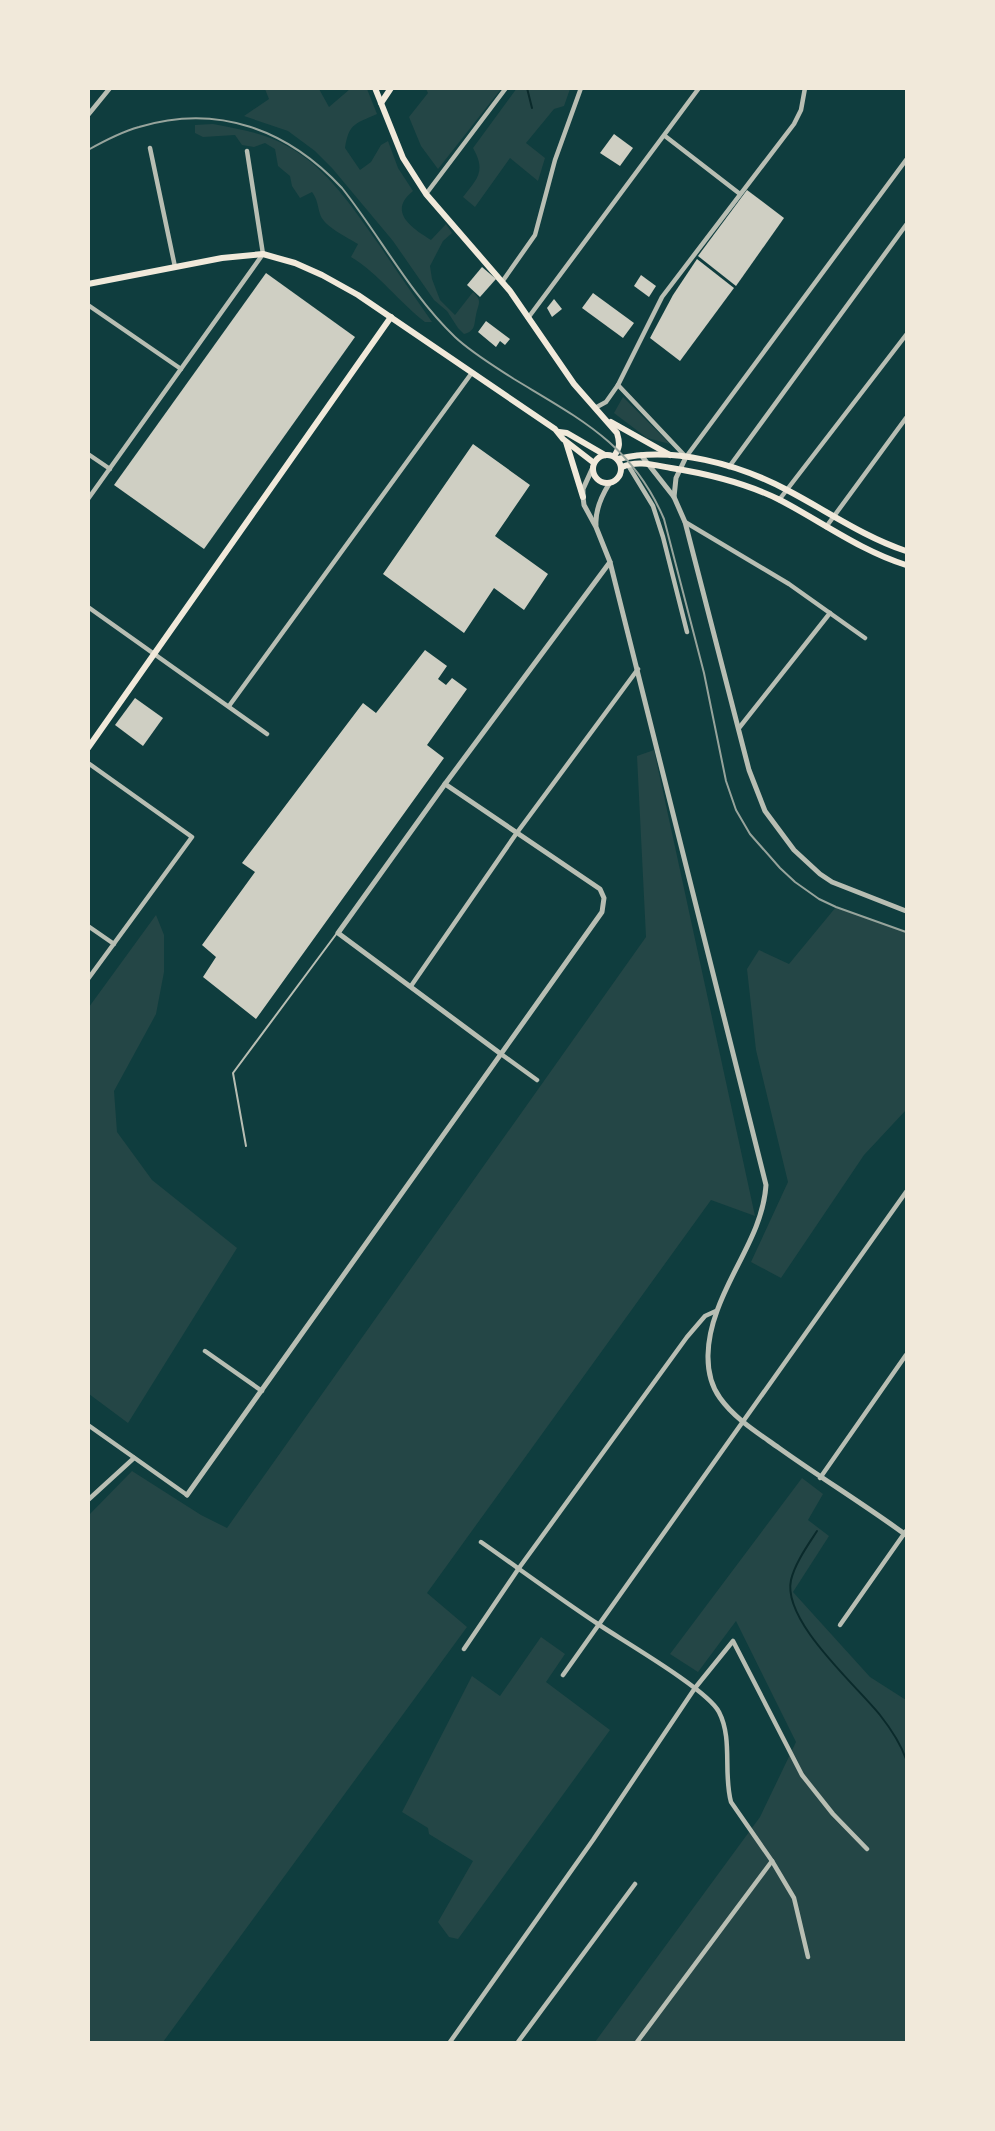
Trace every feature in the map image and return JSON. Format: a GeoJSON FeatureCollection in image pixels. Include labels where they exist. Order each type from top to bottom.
{"type":"FeatureCollection","features":[{"type":"Feature","properties":{"kind":"main road"},"geometry":{"type":"LineString","coordinates":[[375,88],[403,158],[426,194],[502,282],[574,384],[617,433],[620,443],[616,458]]}},
{"type":"Feature","properties":{"kind":"main road"},"geometry":{"type":"LineString","coordinates":[[381,103],[391,88]]}},
{"type":"Feature","properties":{"kind":"main road"},"geometry":{"type":"LineString","coordinates":[[88,284],[222,258],[262,254],[295,263],[322,274],[391,317],[471,374],[559,432],[594,465]]}},
{"type":"Feature","properties":{"kind":"main road"},"geometry":{"type":"LineString","coordinates":[[88,748],[391,317]]}},
{"type":"Feature","properties":{"kind":"main road"},"geometry":{"type":"LineString","coordinates":[[608,421],[674,457]]}},
{"type":"Feature","properties":{"kind":"main road"},"geometry":{"type":"LineString","coordinates":[[559,432],[567,433],[605,455],[616,458],[641,455],[686,457],[729,466],[786,489],[874,538],[906,551]]}},
{"type":"Feature","properties":{"kind":"main road"},"geometry":{"type":"LineString","coordinates":[[566,441],[583,497]]}},
{"type":"Feature","properties":{"kind":"main road"},"geometry":{"type":"LineString","coordinates":[[605,455],[601,456],[594,465],[593,472],[597,480],[609,484],[614,483],[625,466]]}},
{"type":"Feature","properties":{"kind":"main road"},"geometry":{"type":"LineString","coordinates":[[616,458],[625,466],[646,464],[680,469],[740,483],[779,500],[867,549],[906,565]]}},
{"type":"Feature","properties":{"kind":"street"},"geometry":{"type":"LineString","coordinates":[[88,116],[110,88]]}},
{"type":"Feature","properties":{"kind":"street"},"geometry":{"type":"LineString","coordinates":[[426,194],[506,88]]}},
{"type":"Feature","properties":{"kind":"street"},"geometry":{"type":"LineString","coordinates":[[502,282],[535,235],[555,160],[581,88]]}},
{"type":"Feature","properties":{"kind":"street"},"geometry":{"type":"LineString","coordinates":[[528,318],[699,88]]}},
{"type":"Feature","properties":{"kind":"street"},"geometry":{"type":"LineString","coordinates":[[595,408],[606,402],[618,385],[662,297],[794,124],[801,110],[805,88]]}},
{"type":"Feature","properties":{"kind":"street"},"geometry":{"type":"LineString","coordinates":[[665,136],[740,194]]}},
{"type":"Feature","properties":{"kind":"street"},"geometry":{"type":"LineString","coordinates":[[150,148],[175,267]]}},
{"type":"Feature","properties":{"kind":"street"},"geometry":{"type":"LineString","coordinates":[[88,499],[262,254],[248,151]]}},
{"type":"Feature","properties":{"kind":"street"},"geometry":{"type":"LineString","coordinates":[[674,497],[675,482],[686,457],[906,160]]}},
{"type":"Feature","properties":{"kind":"street"},"geometry":{"type":"LineString","coordinates":[[729,466],[906,225]]}},
{"type":"Feature","properties":{"kind":"street"},"geometry":{"type":"LineString","coordinates":[[88,305],[181,369]]}},
{"type":"Feature","properties":{"kind":"street"},"geometry":{"type":"LineString","coordinates":[[779,500],[860,398],[906,335]]}},
{"type":"Feature","properties":{"kind":"street"},"geometry":{"type":"LineString","coordinates":[[229,706],[471,374]]}},
{"type":"Feature","properties":{"kind":"street"},"geometry":{"type":"LineString","coordinates":[[618,385],[686,457]]}},
{"type":"Feature","properties":{"kind":"street"},"geometry":{"type":"LineString","coordinates":[[826,527],[906,418]]}},
{"type":"Feature","properties":{"kind":"street"},"geometry":{"type":"LineString","coordinates":[[88,453],[110,469]]}},
{"type":"Feature","properties":{"kind":"street"},"geometry":{"type":"LineString","coordinates":[[641,455],[674,497],[685,522],[749,770],[765,811],[807,864],[832,882],[906,911]]}},
{"type":"Feature","properties":{"kind":"street"},"geometry":{"type":"LineString","coordinates":[[594,465],[583,489],[583,497],[587,512],[597,527],[610,562],[766,1185],[760,1218],[716,1311],[707,1357],[711,1378],[719,1397],[743,1422],[820,1478],[906,1533],[840,1625]]}},
{"type":"Feature","properties":{"kind":"street"},"geometry":{"type":"LineString","coordinates":[[625,466],[653,506],[687,632]]}},
{"type":"Feature","properties":{"kind":"street"},"geometry":{"type":"LineString","coordinates":[[597,527],[597,510],[609,484]]}},
{"type":"Feature","properties":{"kind":"street"},"geometry":{"type":"LineString","coordinates":[[685,522],[789,584],[865,638]]}},
{"type":"Feature","properties":{"kind":"street"},"geometry":{"type":"LineString","coordinates":[[537,1080],[338,933],[445,784],[610,562]]}},
{"type":"Feature","properties":{"kind":"street"},"geometry":{"type":"LineString","coordinates":[[88,607],[267,734]]}},
{"type":"Feature","properties":{"kind":"street"},"geometry":{"type":"LineString","coordinates":[[740,728],[830,613]]}},
{"type":"Feature","properties":{"kind":"street"},"geometry":{"type":"LineString","coordinates":[[411,986],[516,834],[638,669]]}},
{"type":"Feature","properties":{"kind":"street"},"geometry":{"type":"LineString","coordinates":[[88,763],[192,837],[88,979]]}},
{"type":"Feature","properties":{"kind":"street"},"geometry":{"type":"LineString","coordinates":[[88,1425],[187,1495],[602,912],[604,898],[600,889],[445,784]]}},
{"type":"Feature","properties":{"kind":"street"},"geometry":{"type":"LineString","coordinates":[[88,926],[114,944]]}},
{"type":"Feature","properties":{"kind":"street"},"geometry":{"type":"LineString","coordinates":[[563,1675],[906,1192]]}},
{"type":"Feature","properties":{"kind":"street"},"geometry":{"type":"LineString","coordinates":[[464,1649],[519,1568],[687,1337],[705,1316],[716,1311]]}},
{"type":"Feature","properties":{"kind":"street"},"geometry":{"type":"LineString","coordinates":[[205,1351],[262,1391]]}},
{"type":"Feature","properties":{"kind":"street"},"geometry":{"type":"LineString","coordinates":[[820,1478],[906,1356]]}},
{"type":"Feature","properties":{"kind":"street"},"geometry":{"type":"LineString","coordinates":[[88,1500],[134,1458]]}},
{"type":"Feature","properties":{"kind":"street"},"geometry":{"type":"LineString","coordinates":[[481,1542],[599,1625],[695,1688],[717,1708],[723,1719],[728,1759],[728,1790],[731,1802],[772,1861],[794,1898],[808,1957]]}},
{"type":"Feature","properties":{"kind":"street"},"geometry":{"type":"LineString","coordinates":[[450,2043],[586,1850],[695,1688],[733,1641],[802,1775],[833,1814],[867,1849]]}},
{"type":"Feature","properties":{"kind":"street"},"geometry":{"type":"LineString","coordinates":[[636,2043],[772,1861]]}},
{"type":"Feature","properties":{"kind":"street"},"geometry":{"type":"LineString","coordinates":[[518,2043],[635,1884]]}},
{"type":"Feature","properties":{"kind":"lane"},"geometry":{"type":"LineString","coordinates":[[246,1146],[233,1073],[338,933]]}},
{"type":"Feature","properties":{"kind":"shaded area"},"geometry":{"type":"Polygon","coordinates":[[[517,88],[570,89],[564,106],[554,109],[526,143],[545,158],[538,181],[510,158],[475,207],[463,197],[479,174],[479,163],[473,148],[517,88]]]}},
{"type":"Feature","properties":{"kind":"shaded area"},"geometry":{"type":"Polygon","coordinates":[[[265,89],[319,89],[329,107],[350,89],[367,89],[377,114],[354,125],[345,148],[360,170],[371,162],[381,145],[388,141],[398,168],[413,191],[402,206],[405,219],[431,240],[446,224],[452,233],[443,241],[430,266],[432,279],[440,300],[455,315],[473,292],[476,295],[479,303],[471,331],[464,334],[458,328],[447,311],[434,300],[393,241],[315,151],[288,131],[244,116],[269,99],[265,89]]]}},
{"type":"Feature","properties":{"kind":"shaded area"},"geometry":{"type":"Polygon","coordinates":[[[426,89],[501,89],[438,169],[421,146],[409,117],[428,93],[426,89]]]}},
{"type":"Feature","properties":{"kind":"shaded area"},"geometry":{"type":"Polygon","coordinates":[[[213,124],[270,138],[302,155],[315,166],[350,204],[432,322],[425,322],[371,272],[351,257],[358,244],[336,231],[322,219],[312,192],[300,198],[292,186],[290,176],[278,166],[275,149],[265,143],[254,147],[242,145],[235,135],[203,137],[195,133],[195,125],[213,124]]]}},
{"type":"Feature","properties":{"kind":"shaded area"},"geometry":{"type":"Polygon","coordinates":[[[623,397],[670,444],[647,438],[614,413],[623,397]]]}},
{"type":"Feature","properties":{"kind":"shaded area"},"geometry":{"type":"Polygon","coordinates":[[[654,750],[755,1216],[711,1200],[427,1593],[467,1627],[163,2042],[89,2042],[89,1515],[132,1471],[201,1515],[227,1528],[646,937],[637,756],[654,750]]]}},
{"type":"Feature","properties":{"kind":"shaded area"},"geometry":{"type":"Polygon","coordinates":[[[836,907],[906,932],[906,1110],[864,1155],[781,1278],[751,1262],[788,1182],[756,1050],[747,969],[759,950],[789,964],[836,907]]]}},
{"type":"Feature","properties":{"kind":"shaded area"},"geometry":{"type":"Polygon","coordinates":[[[156,915],[164,935],[164,972],[156,1014],[114,1091],[117,1132],[152,1180],[237,1248],[128,1423],[89,1394],[89,1007],[156,915]]]}},
{"type":"Feature","properties":{"kind":"shaded area"},"geometry":{"type":"Polygon","coordinates":[[[802,1478],[823,1494],[808,1520],[829,1536],[793,1592],[870,1677],[906,1700],[906,2042],[595,2042],[760,1817],[796,1742],[736,1621],[698,1672],[670,1654],[802,1478]]]}},
{"type":"Feature","properties":{"kind":"shaded area"},"geometry":{"type":"Polygon","coordinates":[[[541,1637],[565,1654],[546,1682],[610,1730],[458,1939],[449,1937],[438,1922],[473,1861],[429,1834],[428,1828],[402,1812],[472,1676],[500,1696],[541,1637]]]}},
{"type":"Feature","properties":{"kind":"building"},"geometry":{"type":"Polygon","coordinates":[[[614,134],[633,148],[620,166],[600,153],[614,134]]]}},
{"type":"Feature","properties":{"kind":"building"},"geometry":{"type":"Polygon","coordinates":[[[747,190],[784,218],[736,286],[698,256],[747,190]]]}},
{"type":"Feature","properties":{"kind":"building"},"geometry":{"type":"Polygon","coordinates":[[[697,259],[734,288],[680,361],[650,338],[673,295],[697,259]]]}},
{"type":"Feature","properties":{"kind":"building"},"geometry":{"type":"Polygon","coordinates":[[[482,267],[496,279],[480,297],[467,285],[482,267]]]}},
{"type":"Feature","properties":{"kind":"building"},"geometry":{"type":"Polygon","coordinates":[[[266,273],[355,337],[204,549],[114,485],[266,273]]]}},
{"type":"Feature","properties":{"kind":"building"},"geometry":{"type":"Polygon","coordinates":[[[641,275],[656,286],[649,297],[634,286],[641,275]]]}},
{"type":"Feature","properties":{"kind":"building"},"geometry":{"type":"Polygon","coordinates":[[[593,293],[634,323],[623,338],[582,308],[593,293]]]}},
{"type":"Feature","properties":{"kind":"building"},"geometry":{"type":"Polygon","coordinates":[[[554,299],[562,309],[552,317],[547,308],[554,299]]]}},
{"type":"Feature","properties":{"kind":"building"},"geometry":{"type":"Polygon","coordinates":[[[486,321],[510,339],[505,345],[500,341],[496,347],[478,332],[486,321]]]}},
{"type":"Feature","properties":{"kind":"building"},"geometry":{"type":"Polygon","coordinates":[[[473,444],[530,485],[495,536],[548,574],[524,610],[494,588],[464,633],[383,574],[473,444]]]}},
{"type":"Feature","properties":{"kind":"building"},"geometry":{"type":"Polygon","coordinates":[[[425,650],[447,666],[438,679],[446,685],[452,678],[467,689],[427,745],[444,758],[256,1019],[203,977],[216,957],[202,945],[255,872],[242,863],[363,703],[376,713],[425,650]]]}},
{"type":"Feature","properties":{"kind":"building"},"geometry":{"type":"Polygon","coordinates":[[[135,698],[163,718],[143,746],[115,725],[135,698]]]}},
{"type":"Feature","properties":{"kind":"waterway"},"geometry":{"type":"LineString","coordinates":[[527,88],[532,108]]}},
{"type":"Feature","properties":{"kind":"waterway"},"geometry":{"type":"LineString","coordinates":[[817,1531],[799,1561],[791,1580],[791,1596],[798,1614],[823,1652],[884,1720],[898,1741],[906,1759]]}},
{"type":"Feature","properties":{"kind":"railway"},"geometry":{"type":"LineString","coordinates":[[88,150],[119,134],[139,127],[168,120],[196,118],[224,120],[275,137],[299,151],[342,188],[409,284],[455,337],[491,364],[582,421],[620,452],[651,493],[664,519],[704,673],[726,781],[736,810],[750,834],[780,868],[819,899],[906,932]]}}]}
